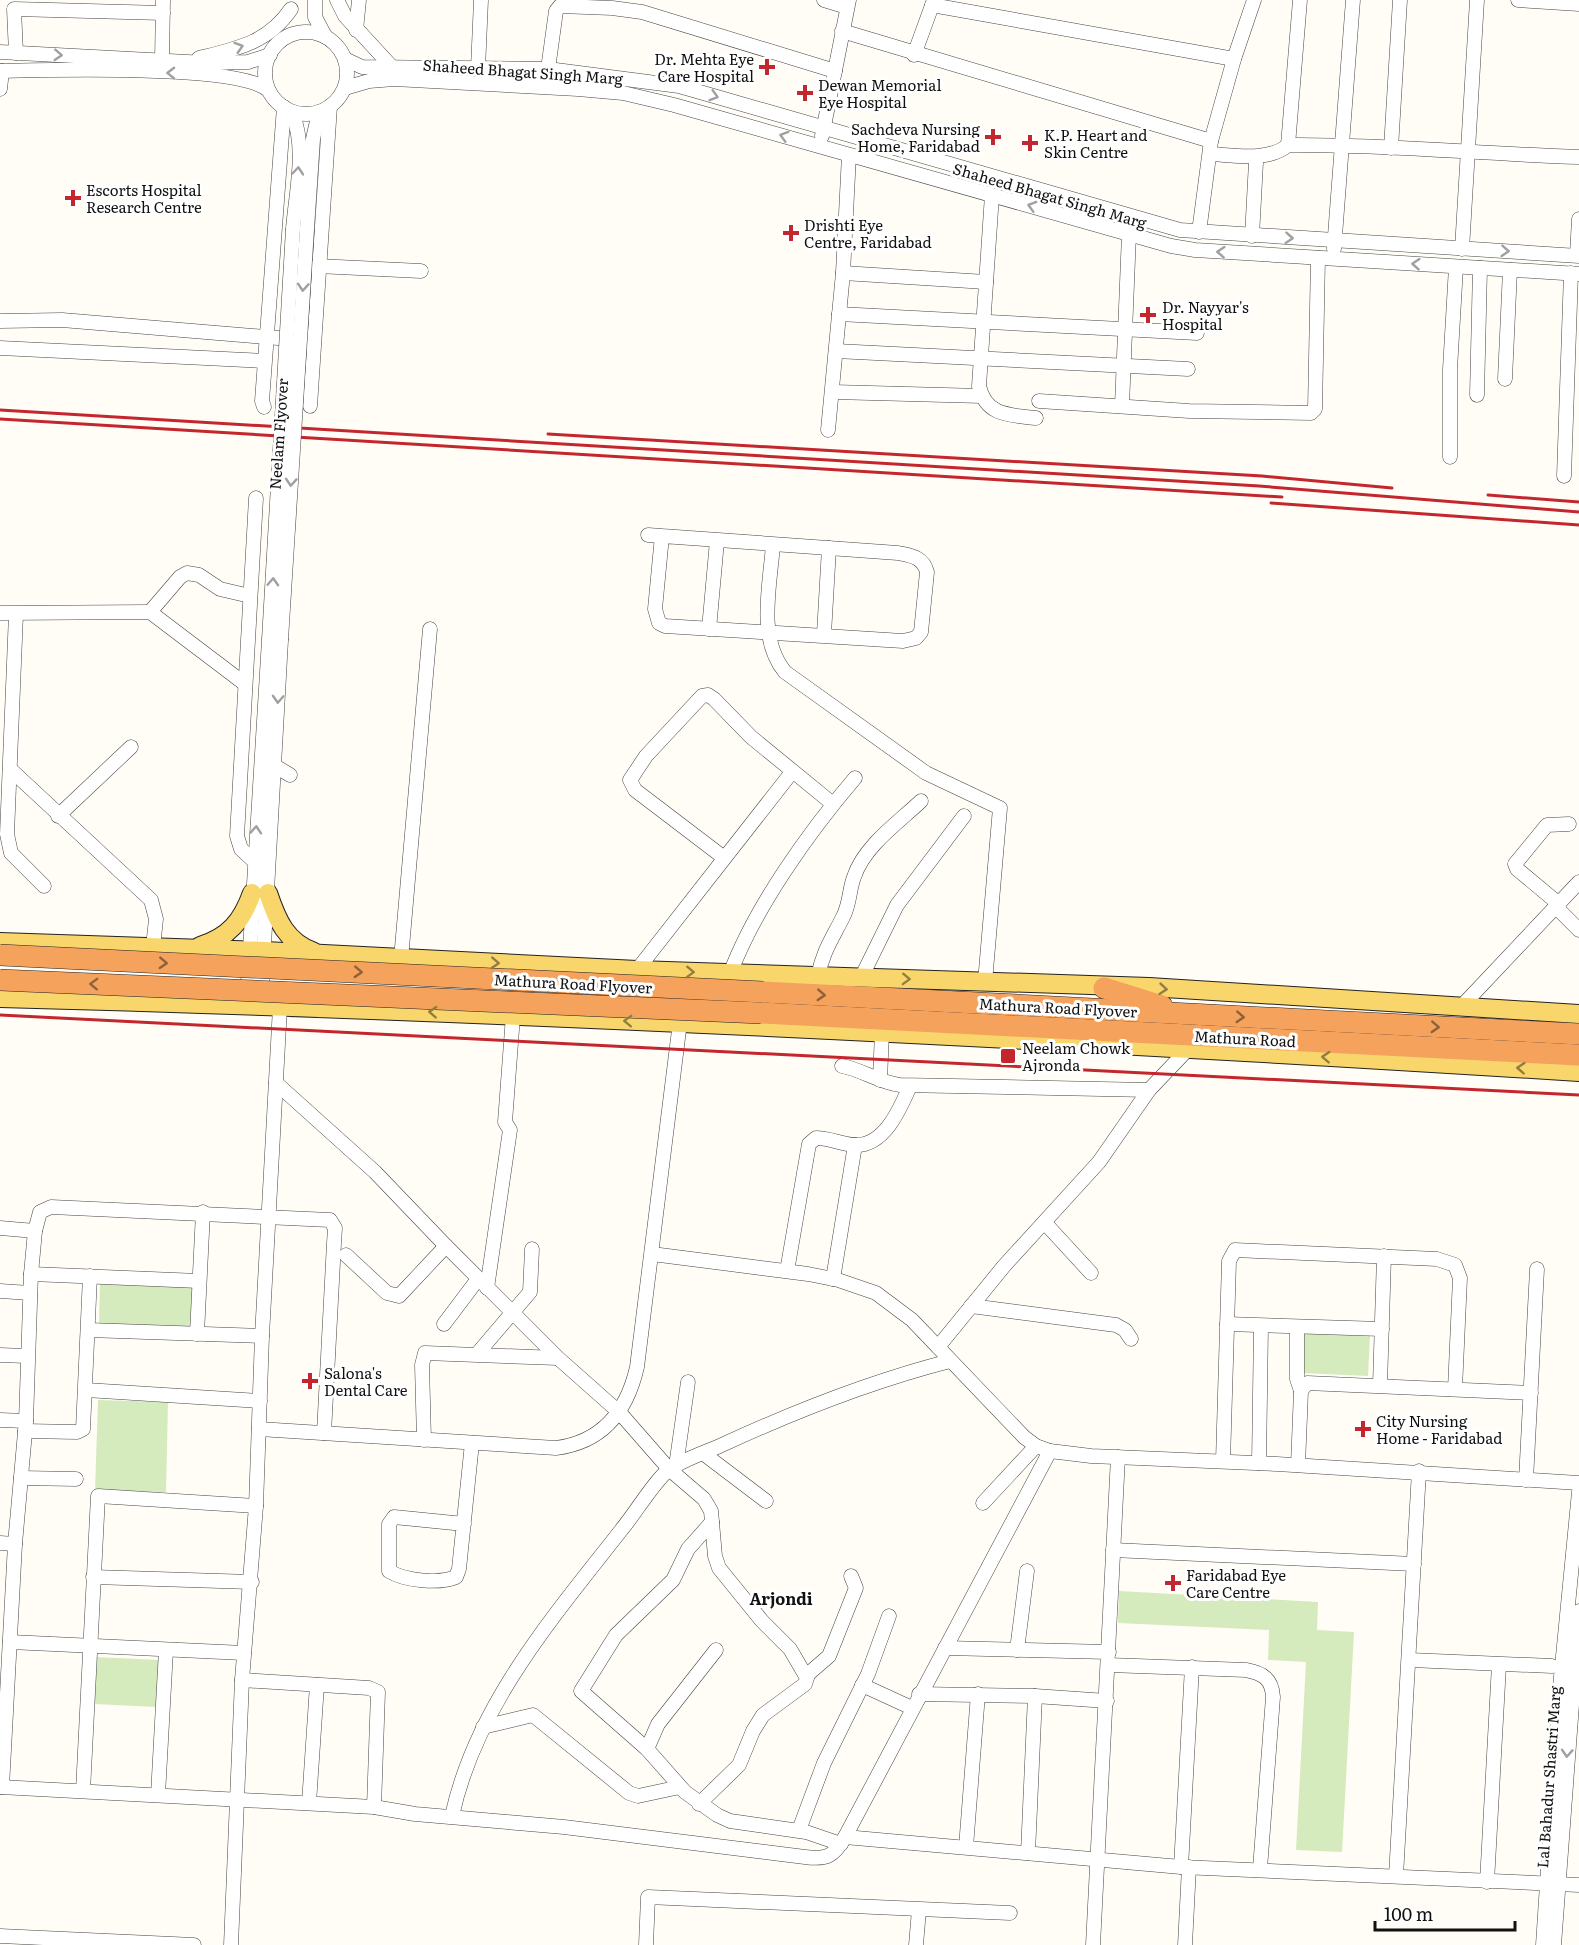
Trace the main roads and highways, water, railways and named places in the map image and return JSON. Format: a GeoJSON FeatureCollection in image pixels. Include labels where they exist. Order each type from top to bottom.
{"type":"FeatureCollection","features":[{"type":"Feature","properties":{"kind":"highway","name":"Mathura Road Flyover"},"geometry":{"type":"LineString","coordinates":[[0,955],[762,1002],[912,1021]]}},
{"type":"Feature","properties":{"kind":"highway","name":"Mathura Road Flyover"},"geometry":{"type":"LineString","coordinates":[[0,980],[1146,1012]]}},
{"type":"Feature","properties":{"kind":"highway"},"geometry":{"type":"LineString","coordinates":[[1104,988],[1182,1014]]}},
{"type":"Feature","properties":{"kind":"highway","name":"Mathura Road"},"geometry":{"type":"LineString","coordinates":[[1146,1012],[1579,1034]]}},
{"type":"Feature","properties":{"kind":"highway"},"geometry":{"type":"LineString","coordinates":[[816,1028],[912,1021]]}},
{"type":"Feature","properties":{"kind":"highway","name":"Mathura Road"},"geometry":{"type":"LineString","coordinates":[[912,1021],[1579,1055]]}},
{"type":"Feature","properties":{"kind":"highway"},"geometry":{"type":"LineString","coordinates":[[1363,1044],[1462,1065]]}},
{"type":"Feature","properties":{"kind":"main road"},"geometry":{"type":"LineString","coordinates":[[189,949],[213,942],[232,930],[260,893],[286,935],[303,948],[326,955]]}},
{"type":"Feature","properties":{"kind":"main road"},"geometry":{"type":"LineString","coordinates":[[0,942],[257,951],[730,974],[1104,988],[1149,987],[1579,1014]]}},
{"type":"Feature","properties":{"kind":"main road"},"geometry":{"type":"LineString","coordinates":[[206,1003],[218,984],[219,971],[217,958],[208,949]]}},
{"type":"Feature","properties":{"kind":"main road"},"geometry":{"type":"LineString","coordinates":[[326,955],[321,966],[319,981],[322,1002],[330,1008]]}},
{"type":"Feature","properties":{"kind":"main road"},"geometry":{"type":"LineString","coordinates":[[0,998],[206,1003],[816,1028],[1579,1072]]}},
{"type":"Feature","properties":{"kind":"railway"},"geometry":{"type":"LineString","coordinates":[[0,410],[1259,486],[1579,512]]}},
{"type":"Feature","properties":{"kind":"railway"},"geometry":{"type":"LineString","coordinates":[[0,419],[1282,497]]}},
{"type":"Feature","properties":{"kind":"railway"},"geometry":{"type":"LineString","coordinates":[[548,434],[1262,476],[1392,488]]}},
{"type":"Feature","properties":{"kind":"railway"},"geometry":{"type":"LineString","coordinates":[[1488,495],[1579,502]]}},
{"type":"Feature","properties":{"kind":"railway"},"geometry":{"type":"LineString","coordinates":[[1271,503],[1579,525]]}},
{"type":"Feature","properties":{"kind":"railway"},"geometry":{"type":"LineString","coordinates":[[0,1015],[1579,1095]]}},
{"type":"Feature","properties":{"kind":"place","name":"Dr. Mehta Eye Care Hospital"},"geometry":{"type":"Point","coordinates":[767,67]}},
{"type":"Feature","properties":{"kind":"place","name":"Dewan Memorial Eye Hospital"},"geometry":{"type":"Point","coordinates":[805,93]}},
{"type":"Feature","properties":{"kind":"place","name":"Sachdeva Nursing Home, Faridabad"},"geometry":{"type":"Point","coordinates":[993,137]}},
{"type":"Feature","properties":{"kind":"place","name":"K.P. Heart and Skin Centre"},"geometry":{"type":"Point","coordinates":[1030,143]}},
{"type":"Feature","properties":{"kind":"place","name":"Escorts Hospital Research Centre"},"geometry":{"type":"Point","coordinates":[73,198]}},
{"type":"Feature","properties":{"kind":"place","name":"Drishti Eye Centre, Faridabad"},"geometry":{"type":"Point","coordinates":[791,233]}},
{"type":"Feature","properties":{"kind":"place","name":"Dr. Nayyar's Hospital"},"geometry":{"type":"Point","coordinates":[1148,315]}},
{"type":"Feature","properties":{"kind":"place","name":"Neelam Chowk Ajronda"},"geometry":{"type":"Point","coordinates":[1008,1056]}},
{"type":"Feature","properties":{"kind":"place","name":"Salona's Dental Care"},"geometry":{"type":"Point","coordinates":[310,1381]}},
{"type":"Feature","properties":{"kind":"place","name":"City Nursing Home - Faridabad"},"geometry":{"type":"Point","coordinates":[1363,1429]}},
{"type":"Feature","properties":{"kind":"place","name":"Faridabad Eye Care Centre"},"geometry":{"type":"Point","coordinates":[1173,1583]}},
{"type":"Feature","properties":{"kind":"district","name":"Arjondi"},"geometry":{"type":"Point","coordinates":[781,1598]}}]}
